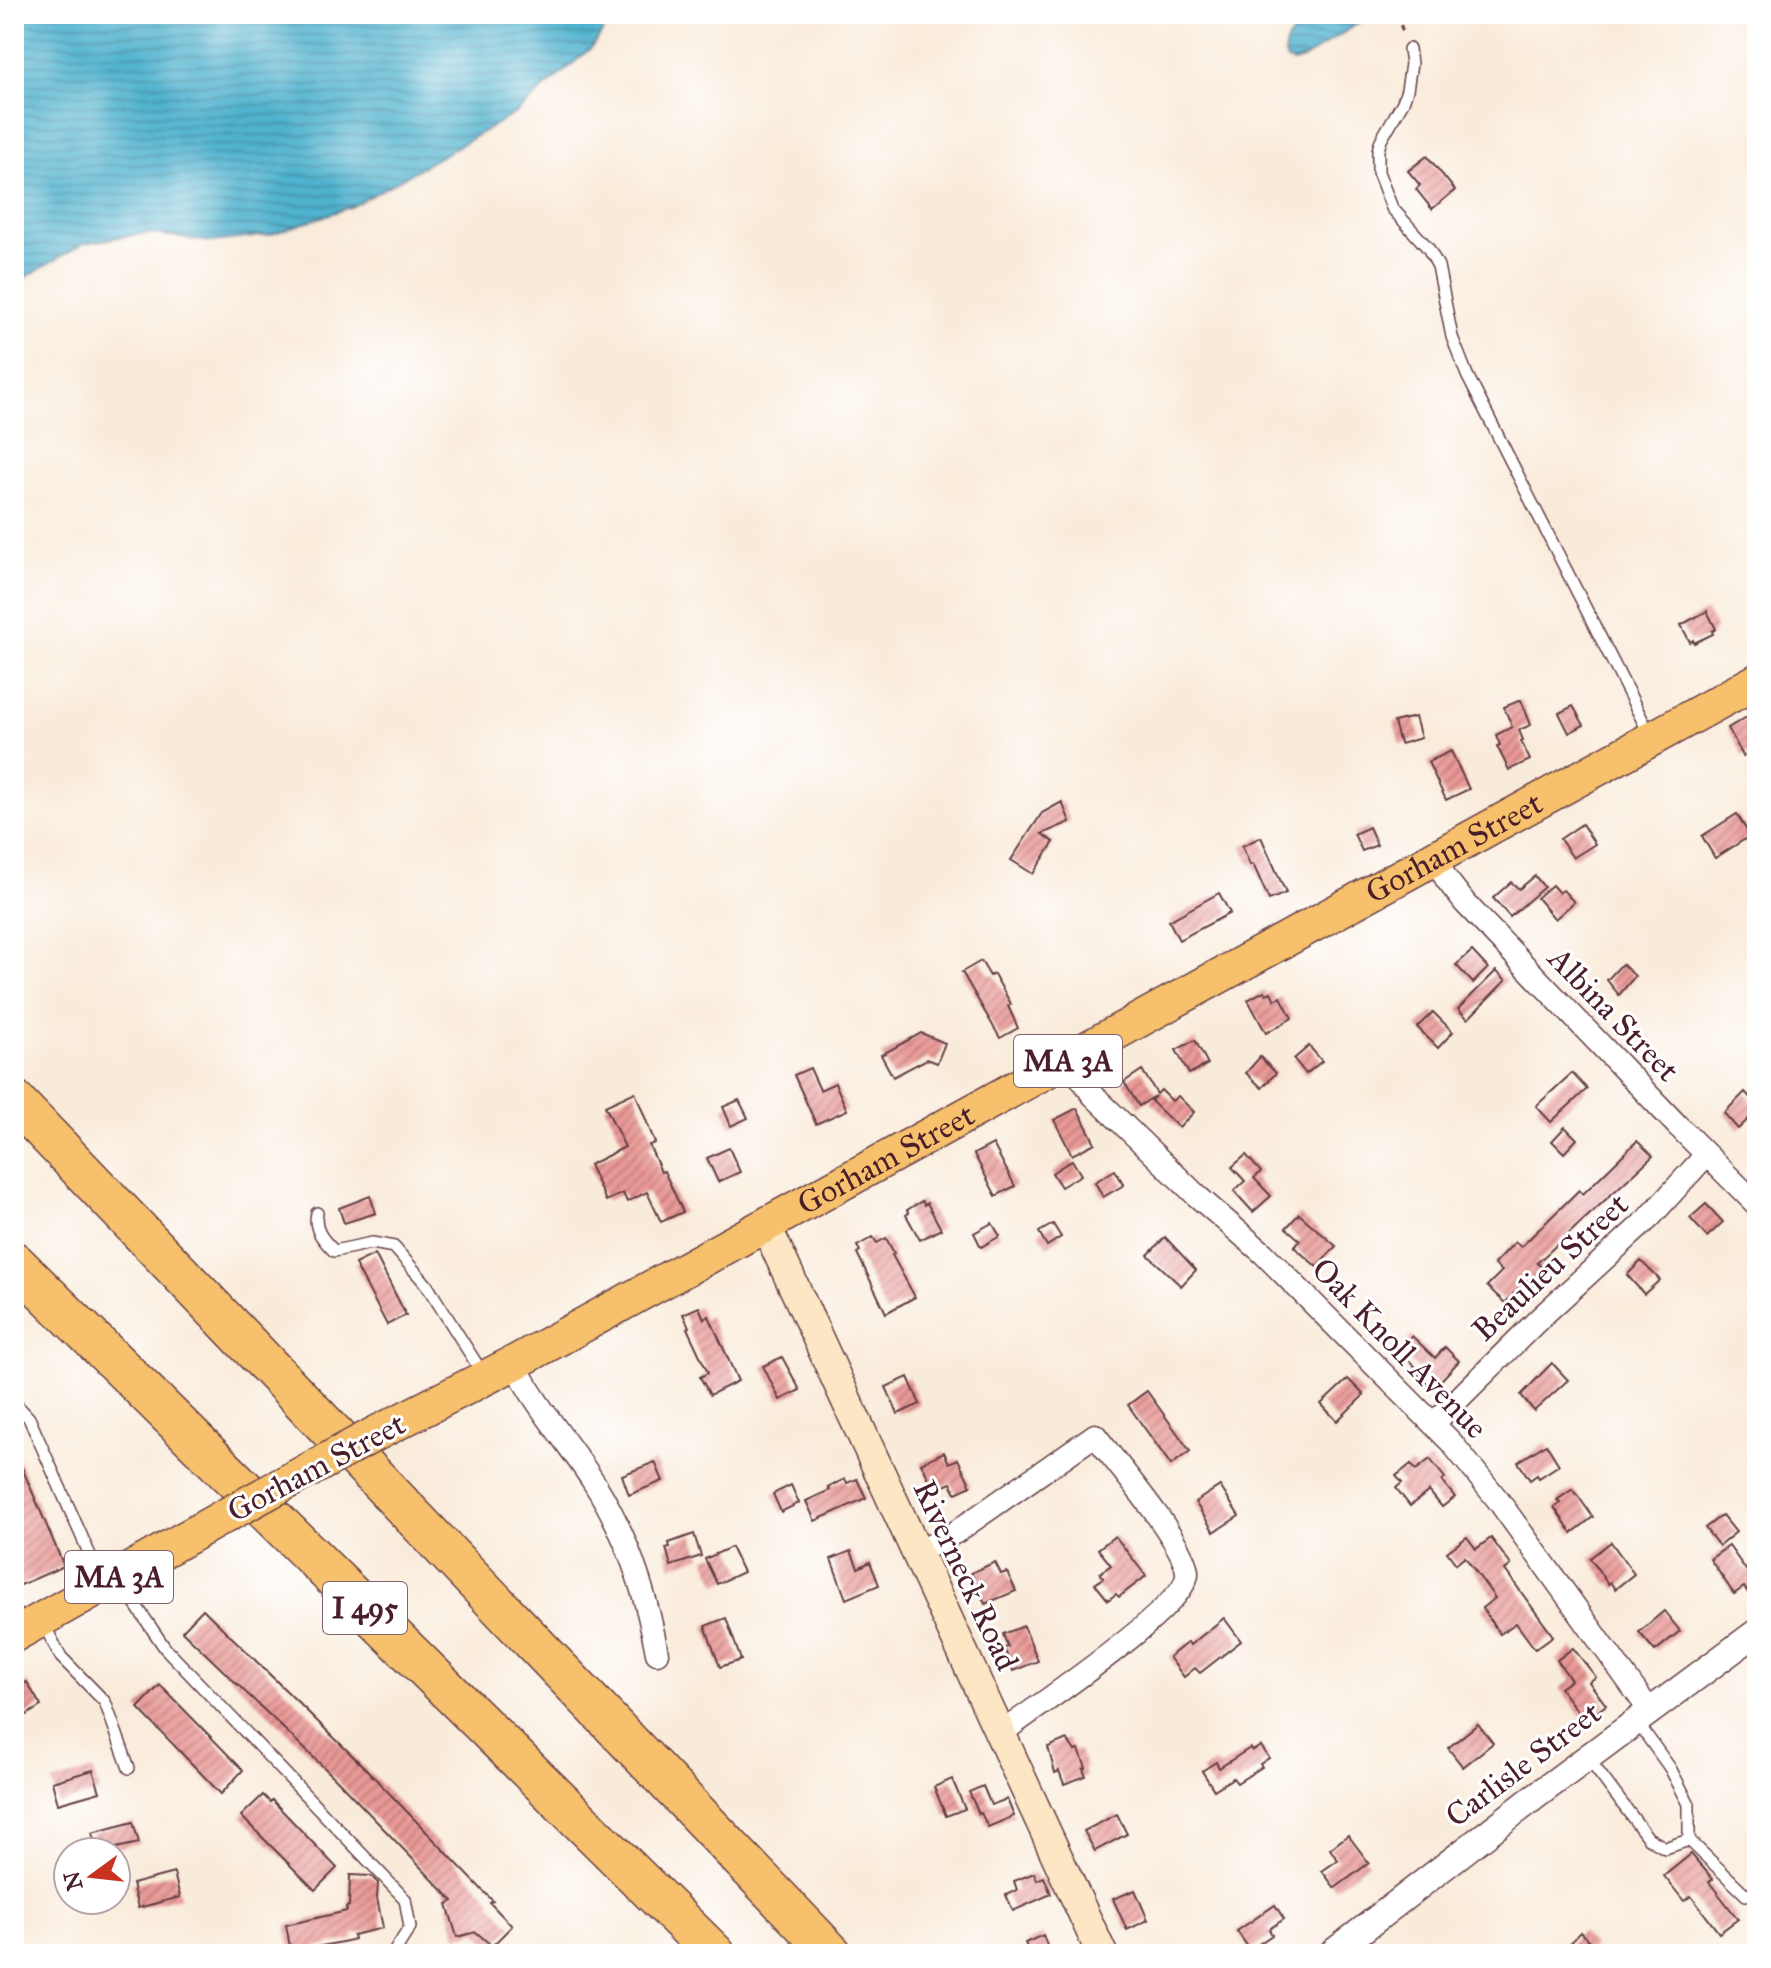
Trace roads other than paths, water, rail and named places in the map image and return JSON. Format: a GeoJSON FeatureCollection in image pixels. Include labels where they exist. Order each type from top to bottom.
{"type":"FeatureCollection","features":[{"type":"Feature","properties":{"kind":"highway"},"geometry":{"type":"LineString","coordinates":[[14,1100],[832,1954]]}},
{"type":"Feature","properties":{"kind":"highway","name":"I 495"},"geometry":{"type":"LineString","coordinates":[[14,1262],[715,1954]]}},
{"type":"Feature","properties":{"kind":"main road","name":"Gorham Street"},"geometry":{"type":"LineString","coordinates":[[28,1628],[223,1517],[1069,1061],[1757,681]]}},
{"type":"Feature","properties":{"kind":"main road","name":"Riverneck Road"},"geometry":{"type":"LineString","coordinates":[[766,1226],[1102,1954]]}},
{"type":"Feature","properties":{"kind":"street","name":"Albina Street"},"geometry":{"type":"LineString","coordinates":[[1435,859],[1465,903],[1757,1205]]}},
{"type":"Feature","properties":{"kind":"street","name":"Oak Knoll Avenue"},"geometry":{"type":"LineString","coordinates":[[1069,1061],[1093,1095],[1176,1176],[1263,1253],[1434,1423],[1498,1500],[1643,1716]]}},
{"type":"Feature","properties":{"kind":"street","name":"Beaulieu Street"},"geometry":{"type":"LineString","coordinates":[[1434,1423],[1541,1317],[1633,1234],[1706,1155]]}},
{"type":"Feature","properties":{"kind":"street"},"geometry":{"type":"LineString","coordinates":[[500,1370],[530,1394],[593,1482],[615,1521],[649,1613],[657,1653]]}},
{"type":"Feature","properties":{"kind":"street"},"geometry":{"type":"LineString","coordinates":[[917,1553],[956,1532],[1095,1435],[1156,1515],[1184,1563],[1186,1580],[1158,1615],[1000,1734]]}},
{"type":"Feature","properties":{"kind":"street","name":"Carlisle Street"},"geometry":{"type":"LineString","coordinates":[[1331,1954],[1757,1632]]}},
{"type":"Feature","properties":{"kind":"lane"},"geometry":{"type":"LineString","coordinates":[[1409,49],[1411,64],[1407,90],[1378,150],[1381,183],[1399,217],[1434,256],[1442,280],[1452,337],[1467,375],[1653,739]]}},
{"type":"Feature","properties":{"kind":"lane"},"geometry":{"type":"LineString","coordinates":[[317,1213],[315,1218],[320,1238],[334,1251],[372,1243],[394,1247],[500,1370]]}},
{"type":"Feature","properties":{"kind":"lane"},"geometry":{"type":"LineString","coordinates":[[14,1402],[29,1418],[111,1582],[165,1648],[405,1899],[410,1927],[393,1954]]}},
{"type":"Feature","properties":{"kind":"lane"},"geometry":{"type":"LineString","coordinates":[[28,1628],[105,1702],[129,1768]]}},
{"type":"Feature","properties":{"kind":"lane"},"geometry":{"type":"LineString","coordinates":[[1643,1716],[1689,1804],[1689,1840],[1746,1895]]}},
{"type":"Feature","properties":{"kind":"lane"},"geometry":{"type":"LineString","coordinates":[[1587,1758],[1648,1838],[1665,1848],[1689,1840]]}},
{"type":"Feature","properties":{"kind":"water"},"geometry":{"type":"Polygon","coordinates":[[[14,14],[615,14],[592,47],[516,113],[353,206],[269,235],[212,242],[148,233],[84,243],[14,284],[14,14]]]}},
{"type":"Feature","properties":{"kind":"water"},"geometry":{"type":"Polygon","coordinates":[[[1311,14],[1372,14],[1303,59],[1287,60],[1287,41],[1311,14]]]}}]}
